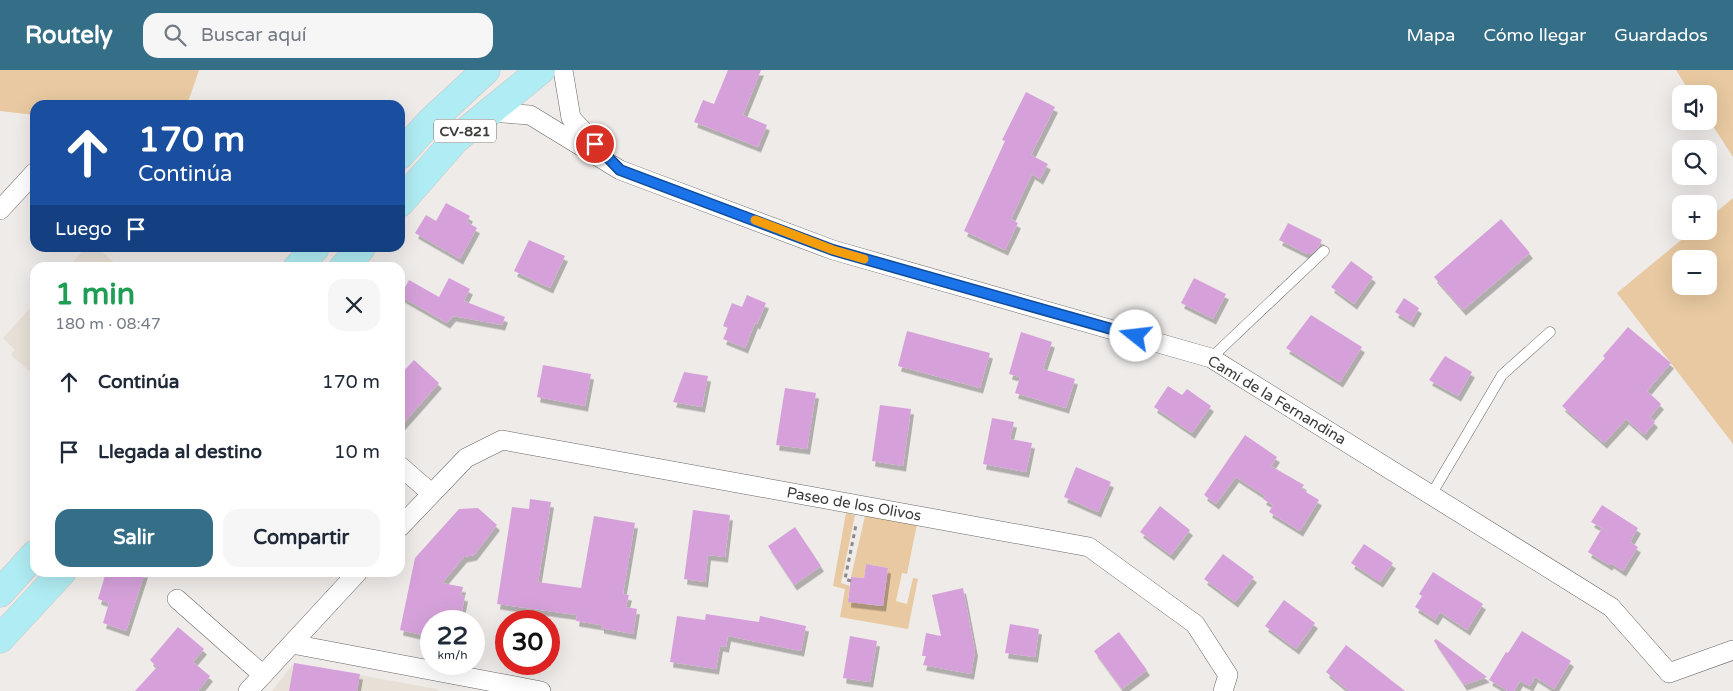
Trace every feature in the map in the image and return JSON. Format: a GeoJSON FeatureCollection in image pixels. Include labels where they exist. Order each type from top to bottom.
{"type":"FeatureCollection","features":[{"type":"Feature","properties":{"kind":"main road","name":"CV-821"},"geometry":{"type":"LineString","coordinates":[[405,150],[430,122],[486,70]]}},
{"type":"Feature","properties":{"kind":"main road","name":"CV-821"},"geometry":{"type":"LineString","coordinates":[[405,196],[455,140],[541,70]]}},
{"type":"Feature","properties":{"kind":"main road"},"geometry":{"type":"LineString","coordinates":[[302,262],[311,252]]}},
{"type":"Feature","properties":{"kind":"main road"},"geometry":{"type":"LineString","coordinates":[[348,262],[357,252]]}},
{"type":"Feature","properties":{"kind":"main road"},"geometry":{"type":"LineString","coordinates":[[0,593],[30,560]]}},
{"type":"Feature","properties":{"kind":"main road"},"geometry":{"type":"LineString","coordinates":[[0,639],[57,577]]}},
{"type":"Feature","properties":{"kind":"street"},"geometry":{"type":"LineString","coordinates":[[564,70],[571,118],[620,170]]}},
{"type":"Feature","properties":{"kind":"street","name":"Camí de la Fernandina"},"geometry":{"type":"LineString","coordinates":[[488,112],[530,115],[620,170],[833,250],[1211,358],[1611,607],[1669,673],[1733,650]]}},
{"type":"Feature","properties":{"kind":"street"},"geometry":{"type":"LineString","coordinates":[[0,210],[30,177]]}},
{"type":"Feature","properties":{"kind":"street","name":"Paseo de los Olivos"},"geometry":{"type":"LineString","coordinates":[[405,521],[430,493],[466,458],[502,440],[1089,547],[1195,624],[1228,675],[1223,691]]}},
{"type":"Feature","properties":{"kind":"street"},"geometry":{"type":"LineString","coordinates":[[405,470],[430,493]]}},
{"type":"Feature","properties":{"kind":"street"},"geometry":{"type":"LineString","coordinates":[[248,691],[353,577]]}},
{"type":"Feature","properties":{"kind":"street"},"geometry":{"type":"LineString","coordinates":[[177,599],[263,675]]}},
{"type":"Feature","properties":{"kind":"street"},"geometry":{"type":"LineString","coordinates":[[292,644],[464,684],[541,691]]}},
{"type":"Feature","properties":{"kind":"lane"},"geometry":{"type":"LineString","coordinates":[[1211,358],[1324,250]]}},
{"type":"Feature","properties":{"kind":"lane"},"geometry":{"type":"LineString","coordinates":[[1431,495],[1502,375],[1550,332]]}},
{"type":"Feature","properties":{"kind":"path"},"geometry":{"type":"LineString","coordinates":[[851,581],[845,579],[860,505]]}},
{"type":"Feature","properties":{"kind":"shaded area"},"geometry":{"type":"Polygon","coordinates":[[[0,70],[199,70],[189,100],[30,100],[30,114],[0,111],[0,70]]]}},
{"type":"Feature","properties":{"kind":"shaded area"},"geometry":{"type":"Polygon","coordinates":[[[1676,70],[1733,70],[1733,157],[1715,130],[1717,130],[1717,85],[1685,85],[1676,70]]]}},
{"type":"Feature","properties":{"kind":"shaded area"},"geometry":{"type":"Polygon","coordinates":[[[1733,198],[1733,444],[1617,293],[1681,240],[1717,240],[1717,211],[1733,198]]]}},
{"type":"Feature","properties":{"kind":"shaded area"},"geometry":{"type":"Polygon","coordinates":[[[82,252],[102,252],[113,262],[73,262],[82,252]]]}},
{"type":"Feature","properties":{"kind":"shaded area"},"geometry":{"type":"Polygon","coordinates":[[[30,308],[30,372],[11,355],[15,350],[3,338],[30,308]]]}},
{"type":"Feature","properties":{"kind":"shaded area"},"geometry":{"type":"Polygon","coordinates":[[[846,513],[855,515],[841,583],[850,586],[848,599],[868,602],[869,605],[883,606],[888,568],[866,564],[864,578],[851,577],[865,516],[917,524],[907,574],[902,573],[896,601],[907,604],[913,578],[918,579],[908,629],[840,617],[845,589],[833,586],[846,513]]]}},
{"type":"Feature","properties":{"kind":"shaded area"},"geometry":{"type":"Polygon","coordinates":[[[294,663],[437,689],[438,691],[272,691],[294,663]]]}},
{"type":"Feature","properties":{"kind":"building"},"geometry":{"type":"Polygon","coordinates":[[[728,70],[761,70],[743,115],[767,125],[758,147],[694,122],[703,100],[714,104],[728,70]]]}},
{"type":"Feature","properties":{"kind":"building"},"geometry":{"type":"Polygon","coordinates":[[[1026,92],[1055,107],[1031,155],[1048,164],[1040,179],[1032,174],[1011,219],[1018,223],[1005,250],[964,231],[1005,141],[1002,140],[1026,92]]]}},
{"type":"Feature","properties":{"kind":"building"},"geometry":{"type":"Polygon","coordinates":[[[446,203],[470,216],[467,222],[477,228],[460,259],[415,233],[426,215],[436,221],[446,203]]]}},
{"type":"Feature","properties":{"kind":"building"},"geometry":{"type":"Polygon","coordinates":[[[1501,219],[1530,253],[1463,310],[1434,277],[1501,219]]]}},
{"type":"Feature","properties":{"kind":"building"},"geometry":{"type":"Polygon","coordinates":[[[1288,223],[1322,240],[1318,248],[1311,254],[1307,254],[1279,240],[1288,223]]]}},
{"type":"Feature","properties":{"kind":"building"},"geometry":{"type":"Polygon","coordinates":[[[529,240],[565,256],[550,288],[514,271],[529,240]]]}},
{"type":"Feature","properties":{"kind":"building"},"geometry":{"type":"Polygon","coordinates":[[[1351,261],[1373,277],[1354,304],[1331,287],[1351,261]]]}},
{"type":"Feature","properties":{"kind":"building"},"geometry":{"type":"Polygon","coordinates":[[[449,278],[470,289],[464,301],[505,317],[502,325],[453,316],[447,323],[405,299],[405,287],[409,280],[439,297],[449,278]]]}},
{"type":"Feature","properties":{"kind":"building"},"geometry":{"type":"Polygon","coordinates":[[[1194,278],[1226,294],[1213,319],[1181,303],[1194,278]]]}},
{"type":"Feature","properties":{"kind":"building"},"geometry":{"type":"Polygon","coordinates":[[[747,295],[766,303],[757,324],[755,323],[745,348],[723,339],[728,328],[723,326],[732,303],[742,307],[747,295]]]}},
{"type":"Feature","properties":{"kind":"building"},"geometry":{"type":"Polygon","coordinates":[[[1404,298],[1419,308],[1411,322],[1395,312],[1404,298]]]}},
{"type":"Feature","properties":{"kind":"building"},"geometry":{"type":"Polygon","coordinates":[[[1311,315],[1362,347],[1340,382],[1286,348],[1311,315]]]}},
{"type":"Feature","properties":{"kind":"building"},"geometry":{"type":"Polygon","coordinates":[[[1628,327],[1671,363],[1647,391],[1661,404],[1650,417],[1655,422],[1644,435],[1626,419],[1604,443],[1562,406],[1605,358],[1603,356],[1628,327]]]}},
{"type":"Feature","properties":{"kind":"building"},"geometry":{"type":"Polygon","coordinates":[[[907,331],[990,353],[980,388],[898,366],[907,331]]]}},
{"type":"Feature","properties":{"kind":"building"},"geometry":{"type":"Polygon","coordinates":[[[1021,332],[1052,342],[1043,369],[1075,379],[1066,408],[1015,393],[1020,377],[1009,374],[1021,332]]]}},
{"type":"Feature","properties":{"kind":"building"},"geometry":{"type":"Polygon","coordinates":[[[1445,356],[1472,372],[1458,396],[1429,380],[1445,356]]]}},
{"type":"Feature","properties":{"kind":"building"},"geometry":{"type":"Polygon","coordinates":[[[414,360],[439,383],[405,421],[405,370],[414,360]]]}},
{"type":"Feature","properties":{"kind":"building"},"geometry":{"type":"Polygon","coordinates":[[[543,365],[591,374],[585,406],[537,397],[543,365]]]}},
{"type":"Feature","properties":{"kind":"building"},"geometry":{"type":"Polygon","coordinates":[[[684,372],[708,376],[702,407],[673,402],[684,372]]]}},
{"type":"Feature","properties":{"kind":"building"},"geometry":{"type":"Polygon","coordinates":[[[1168,386],[1182,395],[1187,389],[1211,406],[1192,433],[1154,407],[1168,386]]]}},
{"type":"Feature","properties":{"kind":"building"},"geometry":{"type":"Polygon","coordinates":[[[785,388],[816,393],[807,449],[776,445],[785,388]]]}},
{"type":"Feature","properties":{"kind":"building"},"geometry":{"type":"Polygon","coordinates":[[[880,405],[911,409],[903,466],[872,461],[880,405]]]}},
{"type":"Feature","properties":{"kind":"building"},"geometry":{"type":"Polygon","coordinates":[[[992,418],[1014,422],[1010,439],[1032,443],[1026,472],[983,464],[992,418]]]}},
{"type":"Feature","properties":{"kind":"building"},"geometry":{"type":"Polygon","coordinates":[[[1245,435],[1277,457],[1271,466],[1304,485],[1301,489],[1319,500],[1300,531],[1269,512],[1273,505],[1263,499],[1265,496],[1236,477],[1216,504],[1204,495],[1245,435]]]}},
{"type":"Feature","properties":{"kind":"building"},"geometry":{"type":"Polygon","coordinates":[[[1076,467],[1111,482],[1098,512],[1064,497],[1076,467]]]}},
{"type":"Feature","properties":{"kind":"building"},"geometry":{"type":"Polygon","coordinates":[[[530,499],[551,502],[538,582],[581,588],[594,516],[635,523],[623,594],[629,595],[626,607],[637,609],[633,634],[601,628],[601,625],[576,621],[577,615],[560,613],[560,610],[541,610],[497,604],[512,507],[529,509],[530,499]]]}},
{"type":"Feature","properties":{"kind":"building"},"geometry":{"type":"Polygon","coordinates":[[[1602,505],[1638,528],[1630,542],[1638,547],[1623,571],[1588,552],[1602,528],[1591,522],[1602,505]]]}},
{"type":"Feature","properties":{"kind":"building"},"geometry":{"type":"Polygon","coordinates":[[[1160,506],[1190,530],[1171,555],[1140,532],[1160,506]]]}},
{"type":"Feature","properties":{"kind":"building"},"geometry":{"type":"Polygon","coordinates":[[[478,508],[497,525],[474,555],[464,557],[442,583],[463,587],[461,595],[465,596],[462,610],[420,610],[420,635],[400,630],[415,558],[459,509],[478,508]]]}},
{"type":"Feature","properties":{"kind":"building"},"geometry":{"type":"Polygon","coordinates":[[[693,510],[730,515],[725,557],[708,555],[705,582],[684,579],[693,510]]]}},
{"type":"Feature","properties":{"kind":"building"},"geometry":{"type":"Polygon","coordinates":[[[795,527],[821,566],[794,585],[768,546],[795,527]]]}},
{"type":"Feature","properties":{"kind":"building"},"geometry":{"type":"Polygon","coordinates":[[[1364,544],[1393,563],[1380,582],[1351,563],[1364,544]]]}},
{"type":"Feature","properties":{"kind":"building"},"geometry":{"type":"Polygon","coordinates":[[[1223,554],[1254,577],[1235,602],[1204,579],[1223,554]]]}},
{"type":"Feature","properties":{"kind":"building"},"geometry":{"type":"Polygon","coordinates":[[[866,564],[888,568],[883,606],[848,602],[851,577],[864,578],[866,564]]]}},
{"type":"Feature","properties":{"kind":"building"},"geometry":{"type":"Polygon","coordinates":[[[1433,572],[1483,604],[1467,630],[1440,612],[1435,620],[1415,607],[1422,596],[1419,594],[1433,572]]]}},
{"type":"Feature","properties":{"kind":"building"},"geometry":{"type":"Polygon","coordinates":[[[105,577],[143,577],[126,631],[103,623],[109,603],[98,599],[105,577]]]}},
{"type":"Feature","properties":{"kind":"building"},"geometry":{"type":"Polygon","coordinates":[[[963,588],[975,651],[971,674],[923,665],[926,656],[922,656],[926,633],[941,636],[932,595],[963,588]]]}},
{"type":"Feature","properties":{"kind":"building"},"geometry":{"type":"Polygon","coordinates":[[[1284,600],[1315,623],[1296,649],[1265,626],[1284,600]]]}},
{"type":"Feature","properties":{"kind":"building"},"geometry":{"type":"Polygon","coordinates":[[[706,614],[759,622],[760,616],[806,626],[801,651],[728,636],[726,647],[720,646],[716,669],[670,662],[677,616],[705,620],[706,614]]]}},
{"type":"Feature","properties":{"kind":"building"},"geometry":{"type":"Polygon","coordinates":[[[1010,624],[1039,629],[1035,657],[1005,653],[1010,624]]]}},
{"type":"Feature","properties":{"kind":"building"},"geometry":{"type":"Polygon","coordinates":[[[178,627],[204,649],[193,662],[210,676],[198,691],[135,691],[157,667],[150,660],[178,627]]]}},
{"type":"Feature","properties":{"kind":"building"},"geometry":{"type":"Polygon","coordinates":[[[1522,631],[1571,661],[1554,689],[1535,677],[1530,686],[1520,681],[1514,691],[1508,691],[1489,680],[1506,652],[1508,653],[1522,631]]]}},
{"type":"Feature","properties":{"kind":"building"},"geometry":{"type":"Polygon","coordinates":[[[1119,632],[1147,670],[1122,689],[1094,651],[1119,632]]]}},
{"type":"Feature","properties":{"kind":"building"},"geometry":{"type":"Polygon","coordinates":[[[850,636],[877,641],[870,682],[843,678],[850,636]]]}},
{"type":"Feature","properties":{"kind":"building"},"geometry":{"type":"Polygon","coordinates":[[[1436,639],[1487,677],[1464,685],[1434,641],[1436,639]]]}},
{"type":"Feature","properties":{"kind":"building"},"geometry":{"type":"Polygon","coordinates":[[[1346,645],[1405,691],[1349,691],[1326,672],[1346,645]]]}},
{"type":"Feature","properties":{"kind":"building"},"geometry":{"type":"Polygon","coordinates":[[[294,663],[360,674],[357,691],[289,691],[294,663]]]}},
{"type":"Feature","properties":{"kind":"slow traffic"},"geometry":{"type":"LineString","coordinates":[[755,220],[833,250],[864,259]]}},
{"type":"Feature","properties":{"kind":"route"},"geometry":{"type":"LineString","coordinates":[[595,144],[620,170],[833,250],[1136,336]]}}]}
